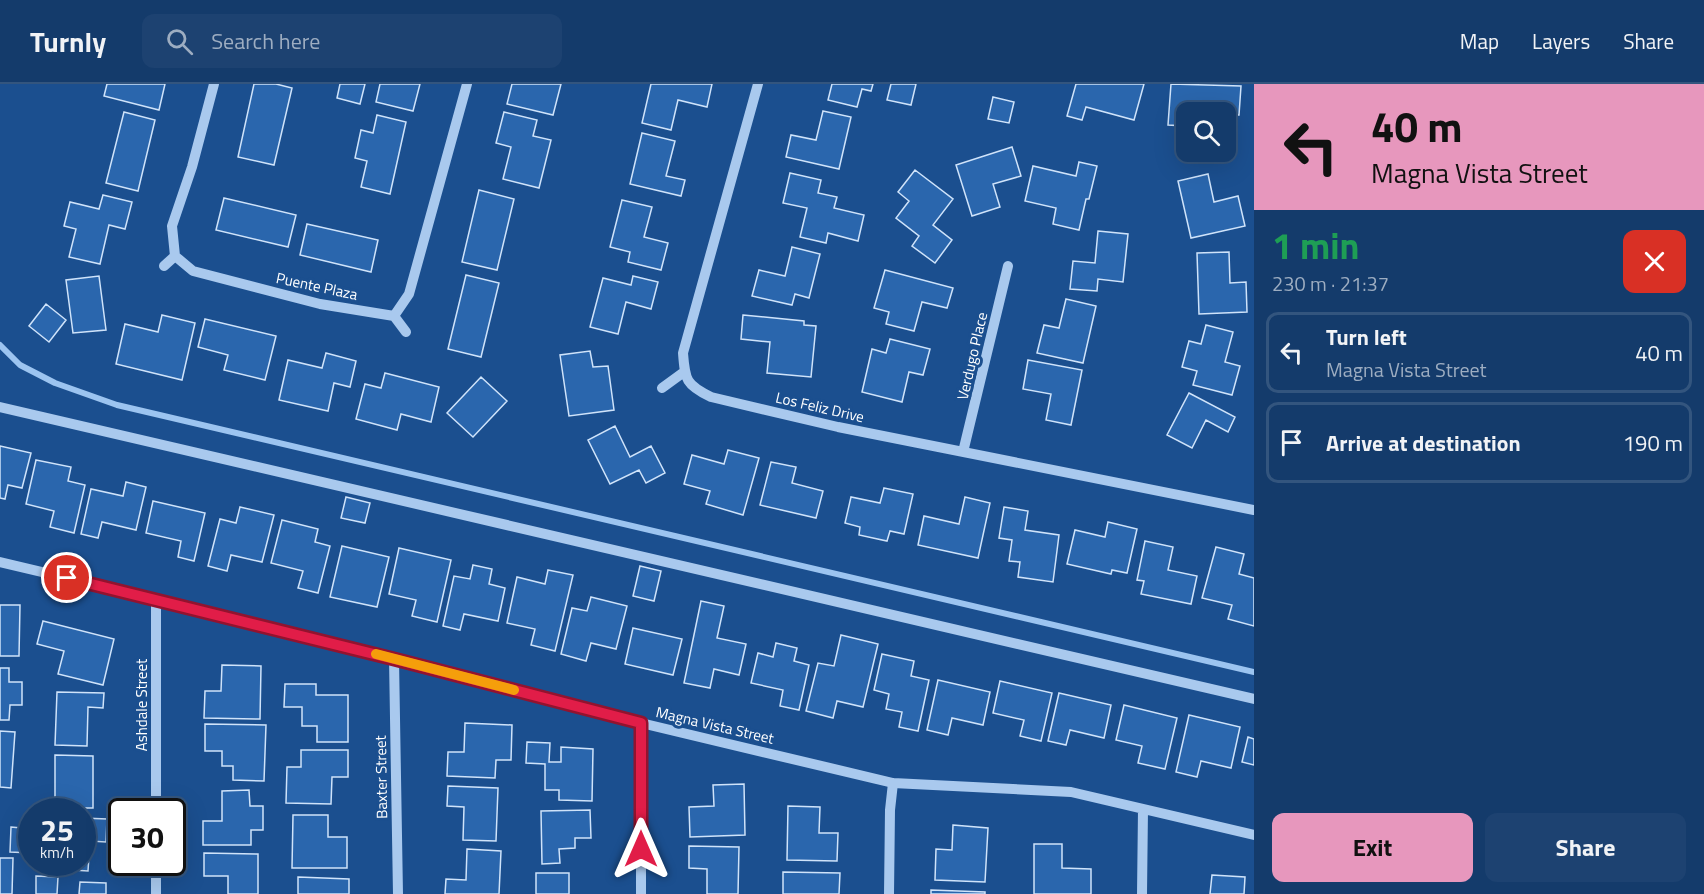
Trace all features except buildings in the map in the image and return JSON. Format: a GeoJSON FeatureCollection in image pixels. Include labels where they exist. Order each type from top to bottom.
{"type":"FeatureCollection","features":[{"type":"Feature","properties":{"kind":"street"},"geometry":{"type":"LineString","coordinates":[[164,266],[175,256],[172,226],[192,167],[214,84]]}},
{"type":"Feature","properties":{"kind":"street"},"geometry":{"type":"LineString","coordinates":[[406,332],[394,316],[409,294],[467,84]]}},
{"type":"Feature","properties":{"kind":"street"},"geometry":{"type":"LineString","coordinates":[[662,388],[684,372],[683,353],[758,84]]}},
{"type":"Feature","properties":{"kind":"street","name":"Puente Plaza"},"geometry":{"type":"LineString","coordinates":[[175,256],[193,271],[320,304],[394,316]]}},
{"type":"Feature","properties":{"kind":"street","name":"Verdugo Place"},"geometry":{"type":"LineString","coordinates":[[963,453],[1008,266]]}},
{"type":"Feature","properties":{"kind":"street","name":"Los Feliz Drive"},"geometry":{"type":"LineString","coordinates":[[684,372],[693,388],[711,397],[838,427],[1254,510]]}},
{"type":"Feature","properties":{"kind":"street"},"geometry":{"type":"LineString","coordinates":[[0,407],[1254,699]]}},
{"type":"Feature","properties":{"kind":"street","name":"Magna Vista Street"},"geometry":{"type":"LineString","coordinates":[[0,562],[156,599],[641,723],[893,783],[1071,792],[1254,836]]}},
{"type":"Feature","properties":{"kind":"street","name":"Ashdale Street"},"geometry":{"type":"LineString","coordinates":[[156,599],[156,798]]}},
{"type":"Feature","properties":{"kind":"street","name":"Baxter Street"},"geometry":{"type":"LineString","coordinates":[[394,659],[398,894]]}},
{"type":"Feature","properties":{"kind":"street"},"geometry":{"type":"LineString","coordinates":[[641,723],[641,894]]}},
{"type":"Feature","properties":{"kind":"street"},"geometry":{"type":"LineString","coordinates":[[889,894],[890,810],[893,783]]}},
{"type":"Feature","properties":{"kind":"street"},"geometry":{"type":"LineString","coordinates":[[1142,894],[1143,809]]}},
{"type":"Feature","properties":{"kind":"street"},"geometry":{"type":"LineString","coordinates":[[156,876],[156,894]]}},
{"type":"Feature","properties":{"kind":"waterway"},"geometry":{"type":"LineString","coordinates":[[0,345],[20,365],[55,383],[117,405],[1254,672]]}},
{"type":"Feature","properties":{"kind":"slow traffic"},"geometry":{"type":"LineString","coordinates":[[376,654],[514,690]]}},
{"type":"Feature","properties":{"kind":"route"},"geometry":{"type":"LineString","coordinates":[[67,578],[641,723],[641,849]]}}]}
